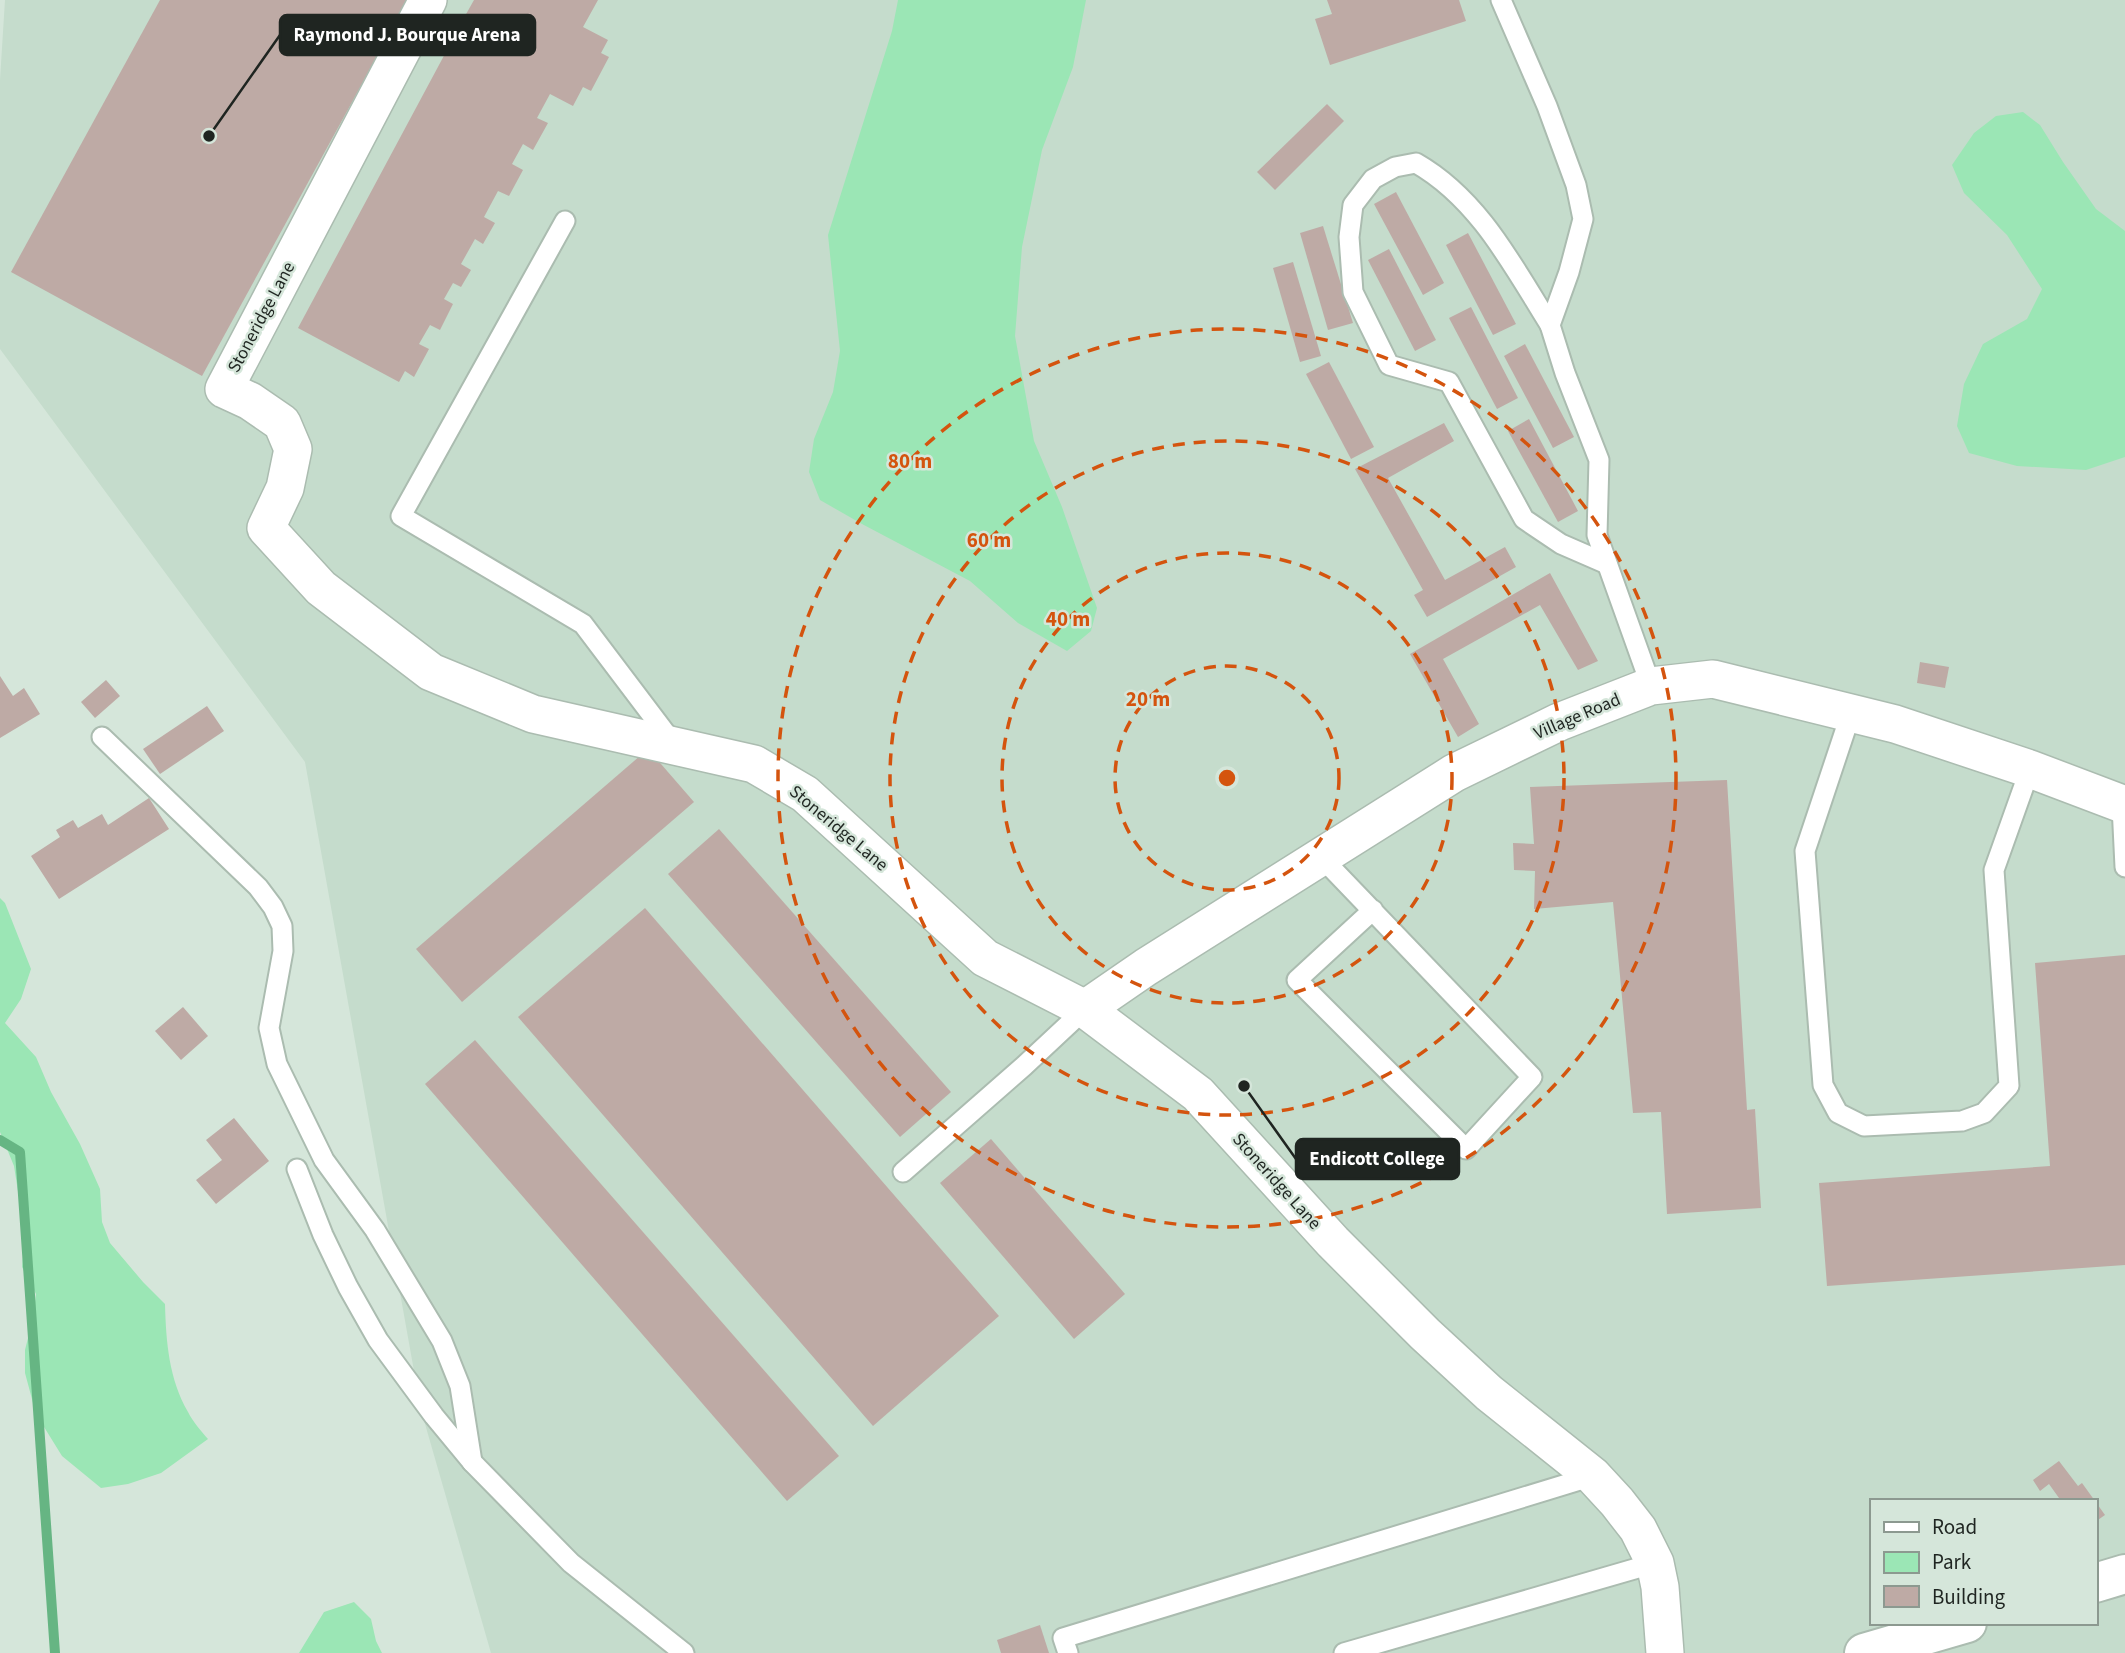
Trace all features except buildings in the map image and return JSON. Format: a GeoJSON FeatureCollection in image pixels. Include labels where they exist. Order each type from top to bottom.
{"type":"FeatureCollection","features":[{"type":"Feature","properties":{"kind":"main road"},"geometry":{"type":"LineString","coordinates":[[2097,1582],[2125,1574]]}},
{"type":"Feature","properties":{"kind":"main road"},"geometry":{"type":"LineString","coordinates":[[1864,1653],[1960,1625]]}},
{"type":"Feature","properties":{"kind":"street","name":"Stoneridge Lane"},"geometry":{"type":"LineString","coordinates":[[428,0],[224,389],[250,401],[282,423],[293,449],[285,488],[266,528],[321,588],[431,672],[533,714],[754,764],[805,794],[985,958],[1085,1009],[1198,1094],[1333,1242],[1425,1334],[1489,1393],[1593,1476],[1617,1502],[1638,1529],[1655,1563],[1660,1587],[1665,1653]]}},
{"type":"Feature","properties":{"kind":"street","name":"Village Road"},"geometry":{"type":"LineString","coordinates":[[1085,1009],[1146,967],[1454,773],[1559,722],[1651,686],[1713,679],[1895,724],[2029,769],[2123,805]]}},
{"type":"Feature","properties":{"kind":"lane"},"geometry":{"type":"LineString","coordinates":[[1501,0],[1547,106],[1576,185],[1583,219],[1569,272],[1550,325]]}},
{"type":"Feature","properties":{"kind":"lane"},"geometry":{"type":"LineString","coordinates":[[1607,564],[1561,544],[1524,519],[1449,382],[1389,365],[1353,292],[1349,237],[1353,205],[1373,179],[1395,167],[1416,163],[1437,175],[1466,202],[1501,246],[1550,325],[1565,373],[1599,460],[1597,535],[1651,686]]}},
{"type":"Feature","properties":{"kind":"lane"},"geometry":{"type":"LineString","coordinates":[[565,221],[401,516],[583,624],[676,747]]}},
{"type":"Feature","properties":{"kind":"lane"},"geometry":{"type":"LineString","coordinates":[[1851,713],[1805,851],[1823,1085],[1838,1113],[1864,1126],[1962,1121],[1984,1113],[2009,1086],[1994,870],[2029,769]]}},
{"type":"Feature","properties":{"kind":"lane"},"geometry":{"type":"LineString","coordinates":[[102,737],[258,887],[273,907],[282,926],[284,951],[269,1028],[277,1063],[324,1160],[375,1230],[442,1341],[460,1386],[472,1462]]}},
{"type":"Feature","properties":{"kind":"lane"},"geometry":{"type":"LineString","coordinates":[[2123,805],[2125,867]]}},
{"type":"Feature","properties":{"kind":"lane"},"geometry":{"type":"LineString","coordinates":[[1321,857],[1373,911],[1532,1077],[1466,1149],[1297,980],[1373,911]]}},
{"type":"Feature","properties":{"kind":"lane"},"geometry":{"type":"LineString","coordinates":[[903,1172],[1085,1009]]}},
{"type":"Feature","properties":{"kind":"lane"},"geometry":{"type":"LineString","coordinates":[[297,1169],[348,1287],[378,1340],[434,1416],[472,1462],[571,1563],[684,1653]]}},
{"type":"Feature","properties":{"kind":"lane"},"geometry":{"type":"LineString","coordinates":[[1068,1653],[1063,1638],[1593,1476]]}},
{"type":"Feature","properties":{"kind":"lane"},"geometry":{"type":"LineString","coordinates":[[1344,1653],[1655,1563]]}},
{"type":"Feature","properties":{"kind":"shaded area"},"geometry":{"type":"Polygon","coordinates":[[[5,0],[2125,0],[2125,1653],[491,1653],[421,1410],[305,762],[0,349],[0,80],[5,0]]]}},
{"type":"Feature","properties":{"kind":"green space"},"geometry":{"type":"Polygon","coordinates":[[[898,0],[1086,0],[1073,67],[1042,150],[1022,247],[1015,336],[1034,441],[1062,507],[1097,608],[1091,631],[1067,651],[1018,623],[970,581],[820,500],[809,472],[814,439],[833,392],[840,351],[828,235],[892,31],[898,0]]]}},
{"type":"Feature","properties":{"kind":"green space"},"geometry":{"type":"Polygon","coordinates":[[[2023,112],[2040,125],[2096,209],[2125,231],[2125,457],[2086,470],[2017,466],[1969,453],[1957,426],[1964,384],[1983,344],[2027,319],[2042,289],[2007,235],[1964,193],[1952,165],[1974,133],[1996,116],[2023,112]]]}},
{"type":"Feature","properties":{"kind":"green space"},"geometry":{"type":"Polygon","coordinates":[[[0,898],[5,903],[31,969],[21,999],[5,1023],[36,1057],[51,1092],[80,1144],[100,1189],[102,1222],[110,1243],[165,1304],[168,1346],[177,1387],[190,1416],[208,1439],[161,1473],[128,1484],[101,1488],[62,1456],[36,1414],[25,1373],[25,1350],[36,1294],[22,1267],[25,1236],[14,1166],[0,1132],[0,898]]]}},
{"type":"Feature","properties":{"kind":"green space"},"geometry":{"type":"Polygon","coordinates":[[[354,1602],[371,1619],[382,1653],[299,1653],[324,1612],[354,1602]]]}},
{"type":"Feature","properties":{"kind":"waterway"},"geometry":{"type":"LineString","coordinates":[[0,1140],[20,1152],[55,1653]]}},
{"type":"Feature","properties":{"kind":"place","name":"Raymond J. Bourque Arena"},"geometry":{"type":"Point","coordinates":[209,136]}},
{"type":"Feature","properties":{"kind":"place","name":"Endicott College"},"geometry":{"type":"Point","coordinates":[1244,1086]}}]}
